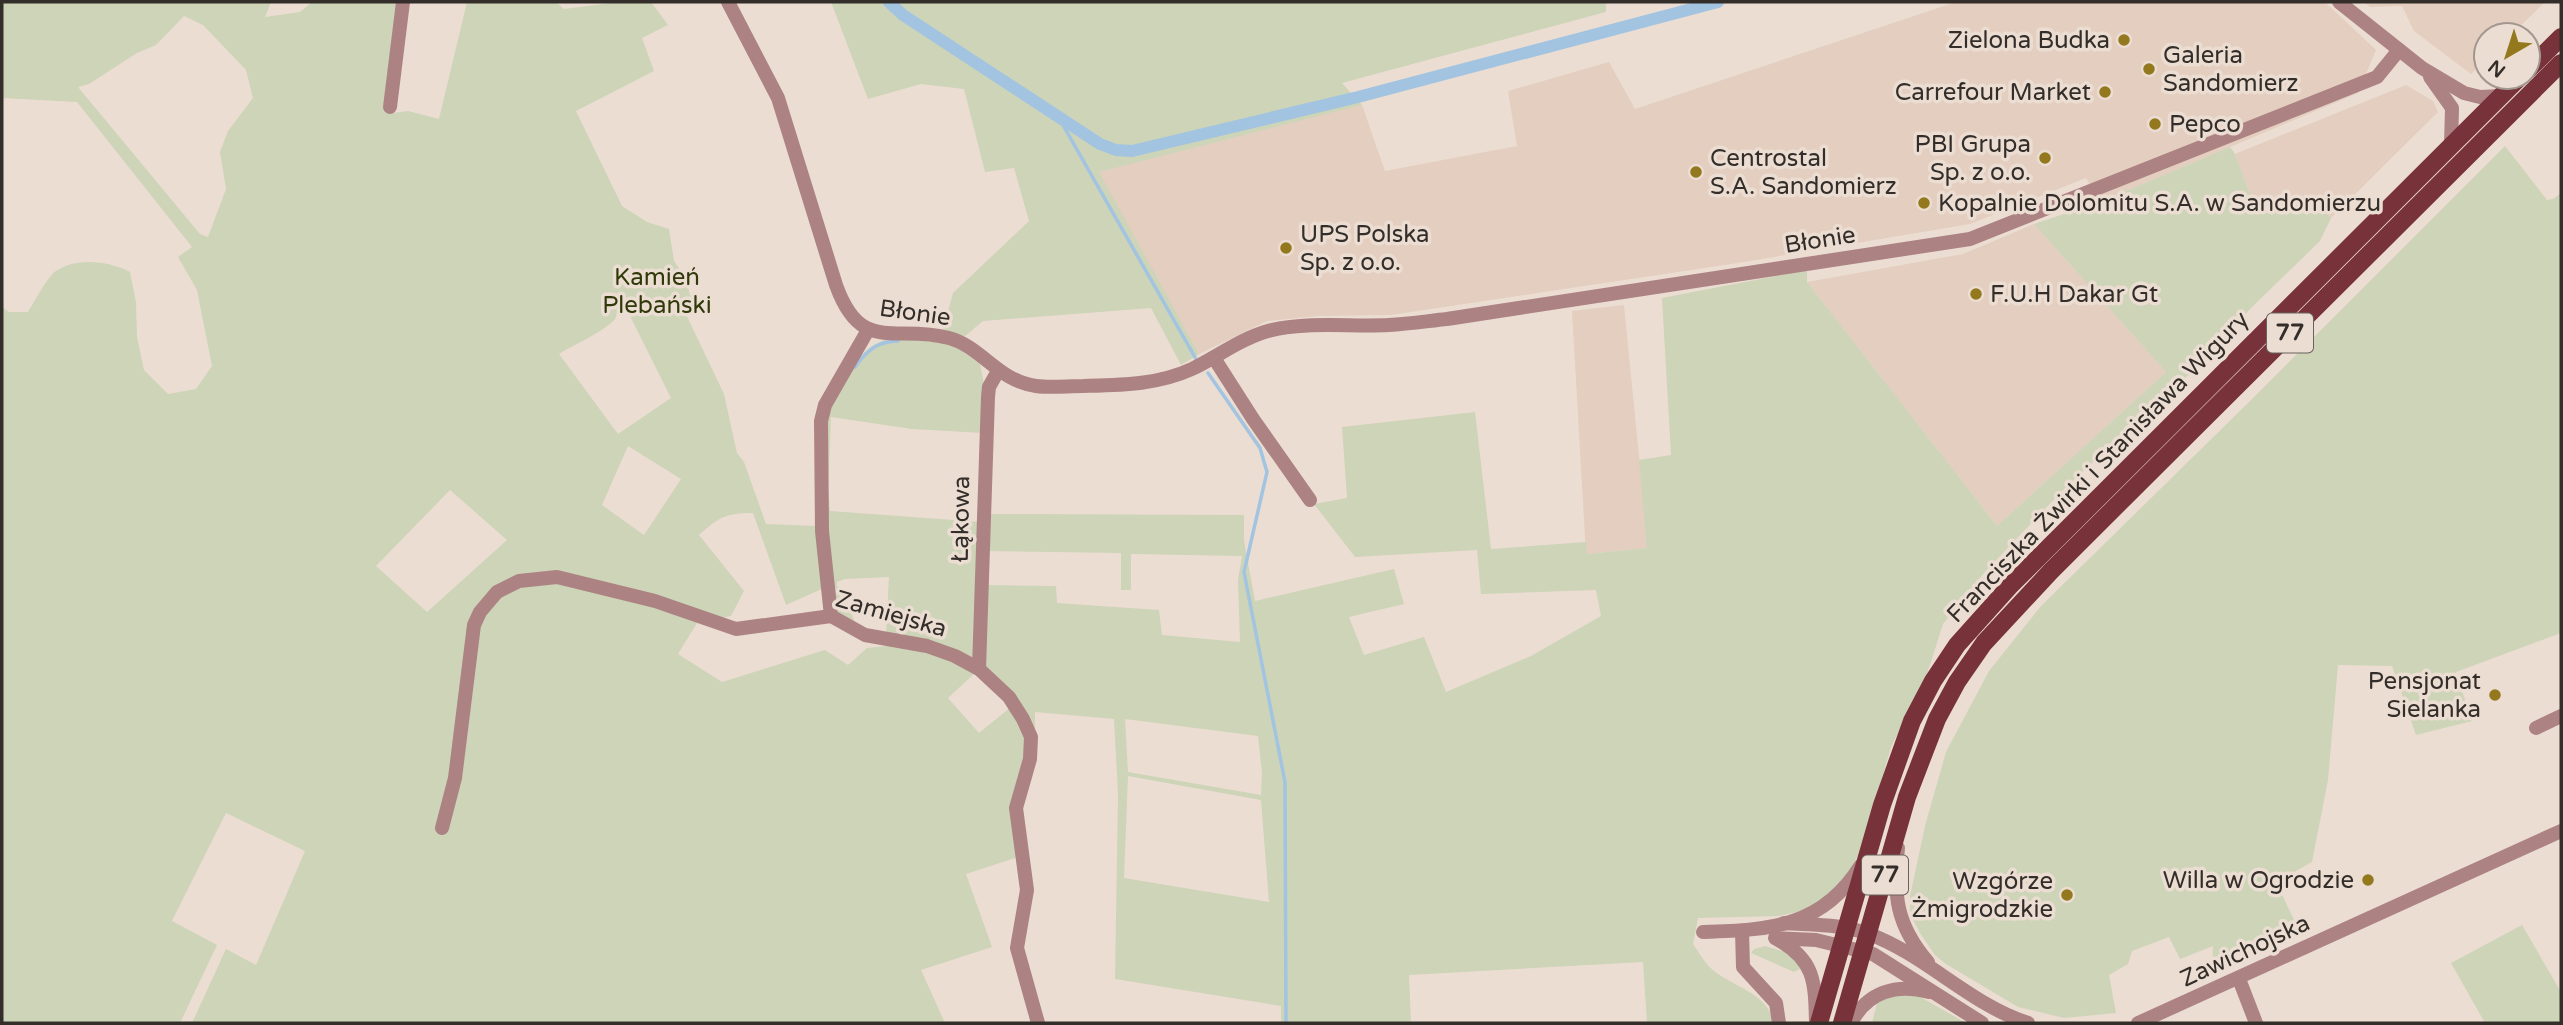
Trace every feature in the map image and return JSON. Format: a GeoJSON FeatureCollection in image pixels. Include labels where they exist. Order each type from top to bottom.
{"type":"FeatureCollection","features":[{"type":"Feature","properties":{"kind":"main road"},"geometry":{"type":"LineString","coordinates":[[2542,55],[2561,37]]}},
{"type":"Feature","properties":{"kind":"main road","name":"Franciszka Żwirki i Stanisława Wigury"},"geometry":{"type":"LineString","coordinates":[[1866,942],[1919,761],[1937,719],[1968,665],[2004,619],[2561,63]]}},
{"type":"Feature","properties":{"kind":"main road","name":"Franciszka Żwirki i Stanisława Wigury"},"geometry":{"type":"LineString","coordinates":[[1844,937],[1897,759],[1912,721],[1939,671],[1970,629],[1995,600],[2506,91]]}},
{"type":"Feature","properties":{"kind":"main road","name":"77"},"geometry":{"type":"LineString","coordinates":[[1817,1023],[1844,937]]}},
{"type":"Feature","properties":{"kind":"main road","name":"77"},"geometry":{"type":"LineString","coordinates":[[1842,1023],[1866,942]]}},
{"type":"Feature","properties":{"kind":"street"},"geometry":{"type":"LineString","coordinates":[[390,107],[403,2]]}},
{"type":"Feature","properties":{"kind":"street","name":"Błonie"},"geometry":{"type":"LineString","coordinates":[[727,2],[778,98],[842,301],[852,318],[868,330],[948,338],[967,346],[998,372],[1022,384],[1035,386],[1133,384],[1175,376],[1268,331],[1390,325],[1447,319],[1970,239],[2376,77],[2399,50]]}},
{"type":"Feature","properties":{"kind":"street"},"geometry":{"type":"LineString","coordinates":[[2339,2],[2422,68],[2473,96],[2501,96]]}},
{"type":"Feature","properties":{"kind":"street"},"geometry":{"type":"LineString","coordinates":[[2422,68],[2452,108],[2451,146]]}},
{"type":"Feature","properties":{"kind":"street"},"geometry":{"type":"LineString","coordinates":[[831,616],[822,531],[821,421],[825,405],[868,330]]}},
{"type":"Feature","properties":{"kind":"street"},"geometry":{"type":"LineString","coordinates":[[1214,358],[1310,500]]}},
{"type":"Feature","properties":{"kind":"street","name":"Łąkowa"},"geometry":{"type":"LineString","coordinates":[[979,669],[988,397],[989,387],[998,372]]}},
{"type":"Feature","properties":{"kind":"street","name":"Zamiejska"},"geometry":{"type":"LineString","coordinates":[[442,828],[455,778],[474,625],[480,612],[497,592],[519,581],[557,577],[655,601],[736,629],[831,616],[864,635],[927,646],[956,656],[979,669],[1009,697],[1031,737],[1030,759],[1016,808],[1027,890],[1017,948],[1038,1023]]}},
{"type":"Feature","properties":{"kind":"street"},"geometry":{"type":"LineString","coordinates":[[2536,728],[2561,716]]}},
{"type":"Feature","properties":{"kind":"street"},"geometry":{"type":"LineString","coordinates":[[1901,816],[1895,888],[1897,902],[1902,923],[1912,942],[1938,974]]}},
{"type":"Feature","properties":{"kind":"street","name":"Zawichojska"},"geometry":{"type":"LineString","coordinates":[[2138,1023],[2561,831]]}},
{"type":"Feature","properties":{"kind":"street"},"geometry":{"type":"LineString","coordinates":[[1703,932],[1742,931],[1784,923],[1815,913],[1834,900],[1853,878],[1867,855]]}},
{"type":"Feature","properties":{"kind":"street"},"geometry":{"type":"LineString","coordinates":[[1784,923],[1905,952],[1984,1003],[2022,1022]]}},
{"type":"Feature","properties":{"kind":"street"},"geometry":{"type":"LineString","coordinates":[[1742,931],[1775,938],[1844,937]]}},
{"type":"Feature","properties":{"kind":"street"},"geometry":{"type":"LineString","coordinates":[[1742,931],[1743,967],[1776,1003],[1779,1023]]}},
{"type":"Feature","properties":{"kind":"street"},"geometry":{"type":"LineString","coordinates":[[1775,938],[1792,948],[1809,968],[1815,987],[1817,1023]]}},
{"type":"Feature","properties":{"kind":"street"},"geometry":{"type":"LineString","coordinates":[[1866,942],[1888,963],[1982,1023]]}},
{"type":"Feature","properties":{"kind":"street"},"geometry":{"type":"LineString","coordinates":[[2239,979],[2256,1023]]}},
{"type":"Feature","properties":{"kind":"street"},"geometry":{"type":"LineString","coordinates":[[1851,1023],[1868,1000],[1887,990],[1907,988],[1936,994]]}},
{"type":"Feature","properties":{"kind":"shaded area"},"geometry":{"type":"Polygon","coordinates":[[[1956,2],[2325,2],[2376,50],[2358,93],[2100,202],[2086,178],[1970,224],[1738,263],[1391,315],[1318,316],[1267,321],[1199,354],[1098,172],[1362,105],[1385,171],[1517,146],[1508,91],[1609,62],[1635,109],[1956,2]]]}},
{"type":"Feature","properties":{"kind":"shaded area"},"geometry":{"type":"Polygon","coordinates":[[[2364,2],[2545,2],[2525,21],[2472,21],[2471,74],[2414,31],[2402,6],[2370,7],[2364,2]]]}},
{"type":"Feature","properties":{"kind":"shaded area"},"geometry":{"type":"Polygon","coordinates":[[[2406,85],[2433,101],[2438,112],[2331,218],[2312,201],[2258,215],[2235,154],[2406,85]]]}},
{"type":"Feature","properties":{"kind":"shaded area"},"geometry":{"type":"Polygon","coordinates":[[[2034,224],[2166,372],[1997,526],[1807,282],[1963,254],[2034,224]]]}},
{"type":"Feature","properties":{"kind":"shaded area"},"geometry":{"type":"Polygon","coordinates":[[[1624,305],[1648,548],[1586,554],[1572,311],[1624,305]]]}},
{"type":"Feature","properties":{"kind":"green space","name":"Kamień Plebański"},"geometry":{"type":"Polygon","coordinates":[[[2,2],[271,2],[265,17],[300,12],[312,2],[396,2],[391,57],[393,113],[408,111],[439,119],[467,2],[556,2],[564,9],[619,2],[651,2],[668,25],[642,38],[654,71],[576,111],[622,206],[647,222],[669,229],[674,261],[685,277],[691,298],[684,310],[724,394],[737,453],[744,462],[766,524],[816,526],[824,588],[786,605],[753,513],[723,517],[699,535],[744,591],[731,616],[697,623],[678,654],[722,682],[825,650],[848,665],[867,648],[886,646],[886,643],[931,649],[976,672],[948,698],[979,733],[1011,707],[984,667],[986,585],[1056,586],[1057,603],[1159,610],[1162,635],[1240,642],[1238,580],[1242,556],[1131,554],[1131,590],[1121,590],[1121,553],[988,551],[989,514],[1244,515],[1244,541],[1255,601],[1394,569],[1404,604],[1349,617],[1364,655],[1424,637],[1446,692],[1531,656],[1601,616],[1596,590],[1481,594],[1477,550],[1355,557],[1314,504],[1347,498],[1342,427],[1475,412],[1491,549],[1586,542],[1587,554],[1647,548],[1639,460],[1671,455],[1662,298],[1807,270],[1807,282],[1997,526],[2166,372],[2034,224],[2100,202],[2230,147],[2258,215],[2313,201],[2331,218],[2320,241],[2250,309],[2200,366],[2063,490],[1984,573],[1943,624],[1927,674],[1891,747],[1861,850],[1844,881],[1822,901],[1801,911],[1779,916],[1698,918],[1693,944],[1705,961],[1721,976],[1758,998],[1770,1013],[1773,1023],[1647,1023],[1643,962],[1409,975],[1411,1023],[1281,1023],[1281,1006],[1115,979],[1118,794],[1114,719],[1035,712],[1035,741],[1020,820],[1027,854],[966,874],[992,947],[921,970],[945,1023],[192,1023],[226,949],[256,965],[305,851],[226,813],[172,921],[217,945],[180,1023],[2,1023],[2,307],[9,312],[28,312],[49,278],[64,267],[83,262],[113,265],[130,272],[136,302],[137,337],[144,370],[168,394],[196,389],[212,366],[197,290],[178,257],[192,247],[77,102],[2,98],[2,2]],[[184,16],[156,45],[137,53],[89,84],[78,87],[200,234],[208,237],[226,189],[220,152],[228,131],[253,98],[246,70],[203,25],[184,16]],[[619,294],[616,317],[599,331],[559,354],[618,434],[671,398],[619,294]],[[628,446],[602,505],[644,535],[681,479],[628,446]],[[450,490],[376,566],[427,612],[507,540],[450,490]],[[1125,719],[1128,772],[1261,795],[1262,773],[1258,736],[1125,719]],[[1128,776],[1124,878],[1269,902],[1261,800],[1128,776]]]}},
{"type":"Feature","properties":{"kind":"green space"},"geometry":{"type":"Polygon","coordinates":[[[831,2],[1606,2],[1606,12],[1342,83],[1362,105],[1099,172],[1199,354],[1181,365],[1151,308],[983,321],[964,337],[943,329],[953,293],[1029,221],[1014,168],[985,172],[964,89],[921,84],[868,99],[831,2]]]}},
{"type":"Feature","properties":{"kind":"green space"},"geometry":{"type":"Polygon","coordinates":[[[2505,146],[2547,200],[2561,193],[2561,633],[2456,672],[2472,721],[2416,735],[2392,666],[2338,665],[2328,780],[2312,862],[2276,882],[2294,920],[2246,945],[2212,967],[2213,946],[2180,959],[2169,937],[2132,951],[2128,964],[2109,975],[2116,1013],[2064,1018],[2018,1007],[1946,964],[1935,955],[1920,933],[1910,914],[1910,896],[1925,826],[1946,752],[1989,671],[2041,606],[2505,146]]]}},
{"type":"Feature","properties":{"kind":"green space"},"geometry":{"type":"Polygon","coordinates":[[[895,338],[952,344],[980,364],[984,384],[983,433],[912,429],[831,417],[828,488],[830,511],[981,522],[976,663],[886,636],[889,577],[845,579],[837,582],[837,586],[843,590],[855,623],[841,616],[834,602],[829,579],[824,512],[825,445],[830,403],[865,352],[878,343],[895,338]]]}},
{"type":"Feature","properties":{"kind":"green space"},"geometry":{"type":"Polygon","coordinates":[[[2522,925],[2561,992],[2561,1023],[2485,1023],[2451,963],[2522,925]]]}},
{"type":"Feature","properties":{"kind":"green space"},"geometry":{"type":"Polygon","coordinates":[[[1765,946],[1789,953],[1802,968],[1794,972],[1751,953],[1754,949],[1765,946]]]}},
{"type":"Feature","properties":{"kind":"green space"},"geometry":{"type":"Polygon","coordinates":[[[1915,994],[1966,1023],[1872,1023],[1878,1000],[1887,995],[1915,994]]]}},
{"type":"Feature","properties":{"kind":"waterway"},"geometry":{"type":"LineString","coordinates":[[889,2],[903,15],[1100,144],[1116,150],[1132,151],[1358,97],[1718,2]]}},
{"type":"Feature","properties":{"kind":"waterway"},"geometry":{"type":"LineString","coordinates":[[1059,118],[1196,359]]}},
{"type":"Feature","properties":{"kind":"waterway"},"geometry":{"type":"LineString","coordinates":[[855,367],[873,348],[898,341]]}},
{"type":"Feature","properties":{"kind":"waterway"},"geometry":{"type":"LineString","coordinates":[[1208,373],[1260,448],[1267,472],[1244,572],[1285,782],[1286,1023]]}},
{"type":"Feature","properties":{"kind":"place","name":"Zielona Budka"},"geometry":{"type":"Point","coordinates":[2124,40]}},
{"type":"Feature","properties":{"kind":"place","name":"Galeria Sandomierz"},"geometry":{"type":"Point","coordinates":[2149,69]}},
{"type":"Feature","properties":{"kind":"place","name":"Carrefour Market"},"geometry":{"type":"Point","coordinates":[2105,92]}},
{"type":"Feature","properties":{"kind":"place","name":"Pepco"},"geometry":{"type":"Point","coordinates":[2155,124]}},
{"type":"Feature","properties":{"kind":"place","name":"PBI Grupa Sp. z o.o."},"geometry":{"type":"Point","coordinates":[2045,158]}},
{"type":"Feature","properties":{"kind":"place","name":"Centrostal S.A. Sandomierz"},"geometry":{"type":"Point","coordinates":[1696,172]}},
{"type":"Feature","properties":{"kind":"place","name":"Kopalnie Dolomitu S.A. w Sandomierzu"},"geometry":{"type":"Point","coordinates":[1924,203]}},
{"type":"Feature","properties":{"kind":"place","name":"UPS Polska Sp. z o.o."},"geometry":{"type":"Point","coordinates":[1286,248]}},
{"type":"Feature","properties":{"kind":"place","name":"F.U.H Dakar Gt"},"geometry":{"type":"Point","coordinates":[1976,294]}},
{"type":"Feature","properties":{"kind":"place","name":"Pensjonat Sielanka"},"geometry":{"type":"Point","coordinates":[2495,695]}},
{"type":"Feature","properties":{"kind":"place","name":"Willa w Ogrodzie"},"geometry":{"type":"Point","coordinates":[2368,880]}},
{"type":"Feature","properties":{"kind":"place","name":"Wzgórze Żmigrodzkie"},"geometry":{"type":"Point","coordinates":[2067,895]}}]}
